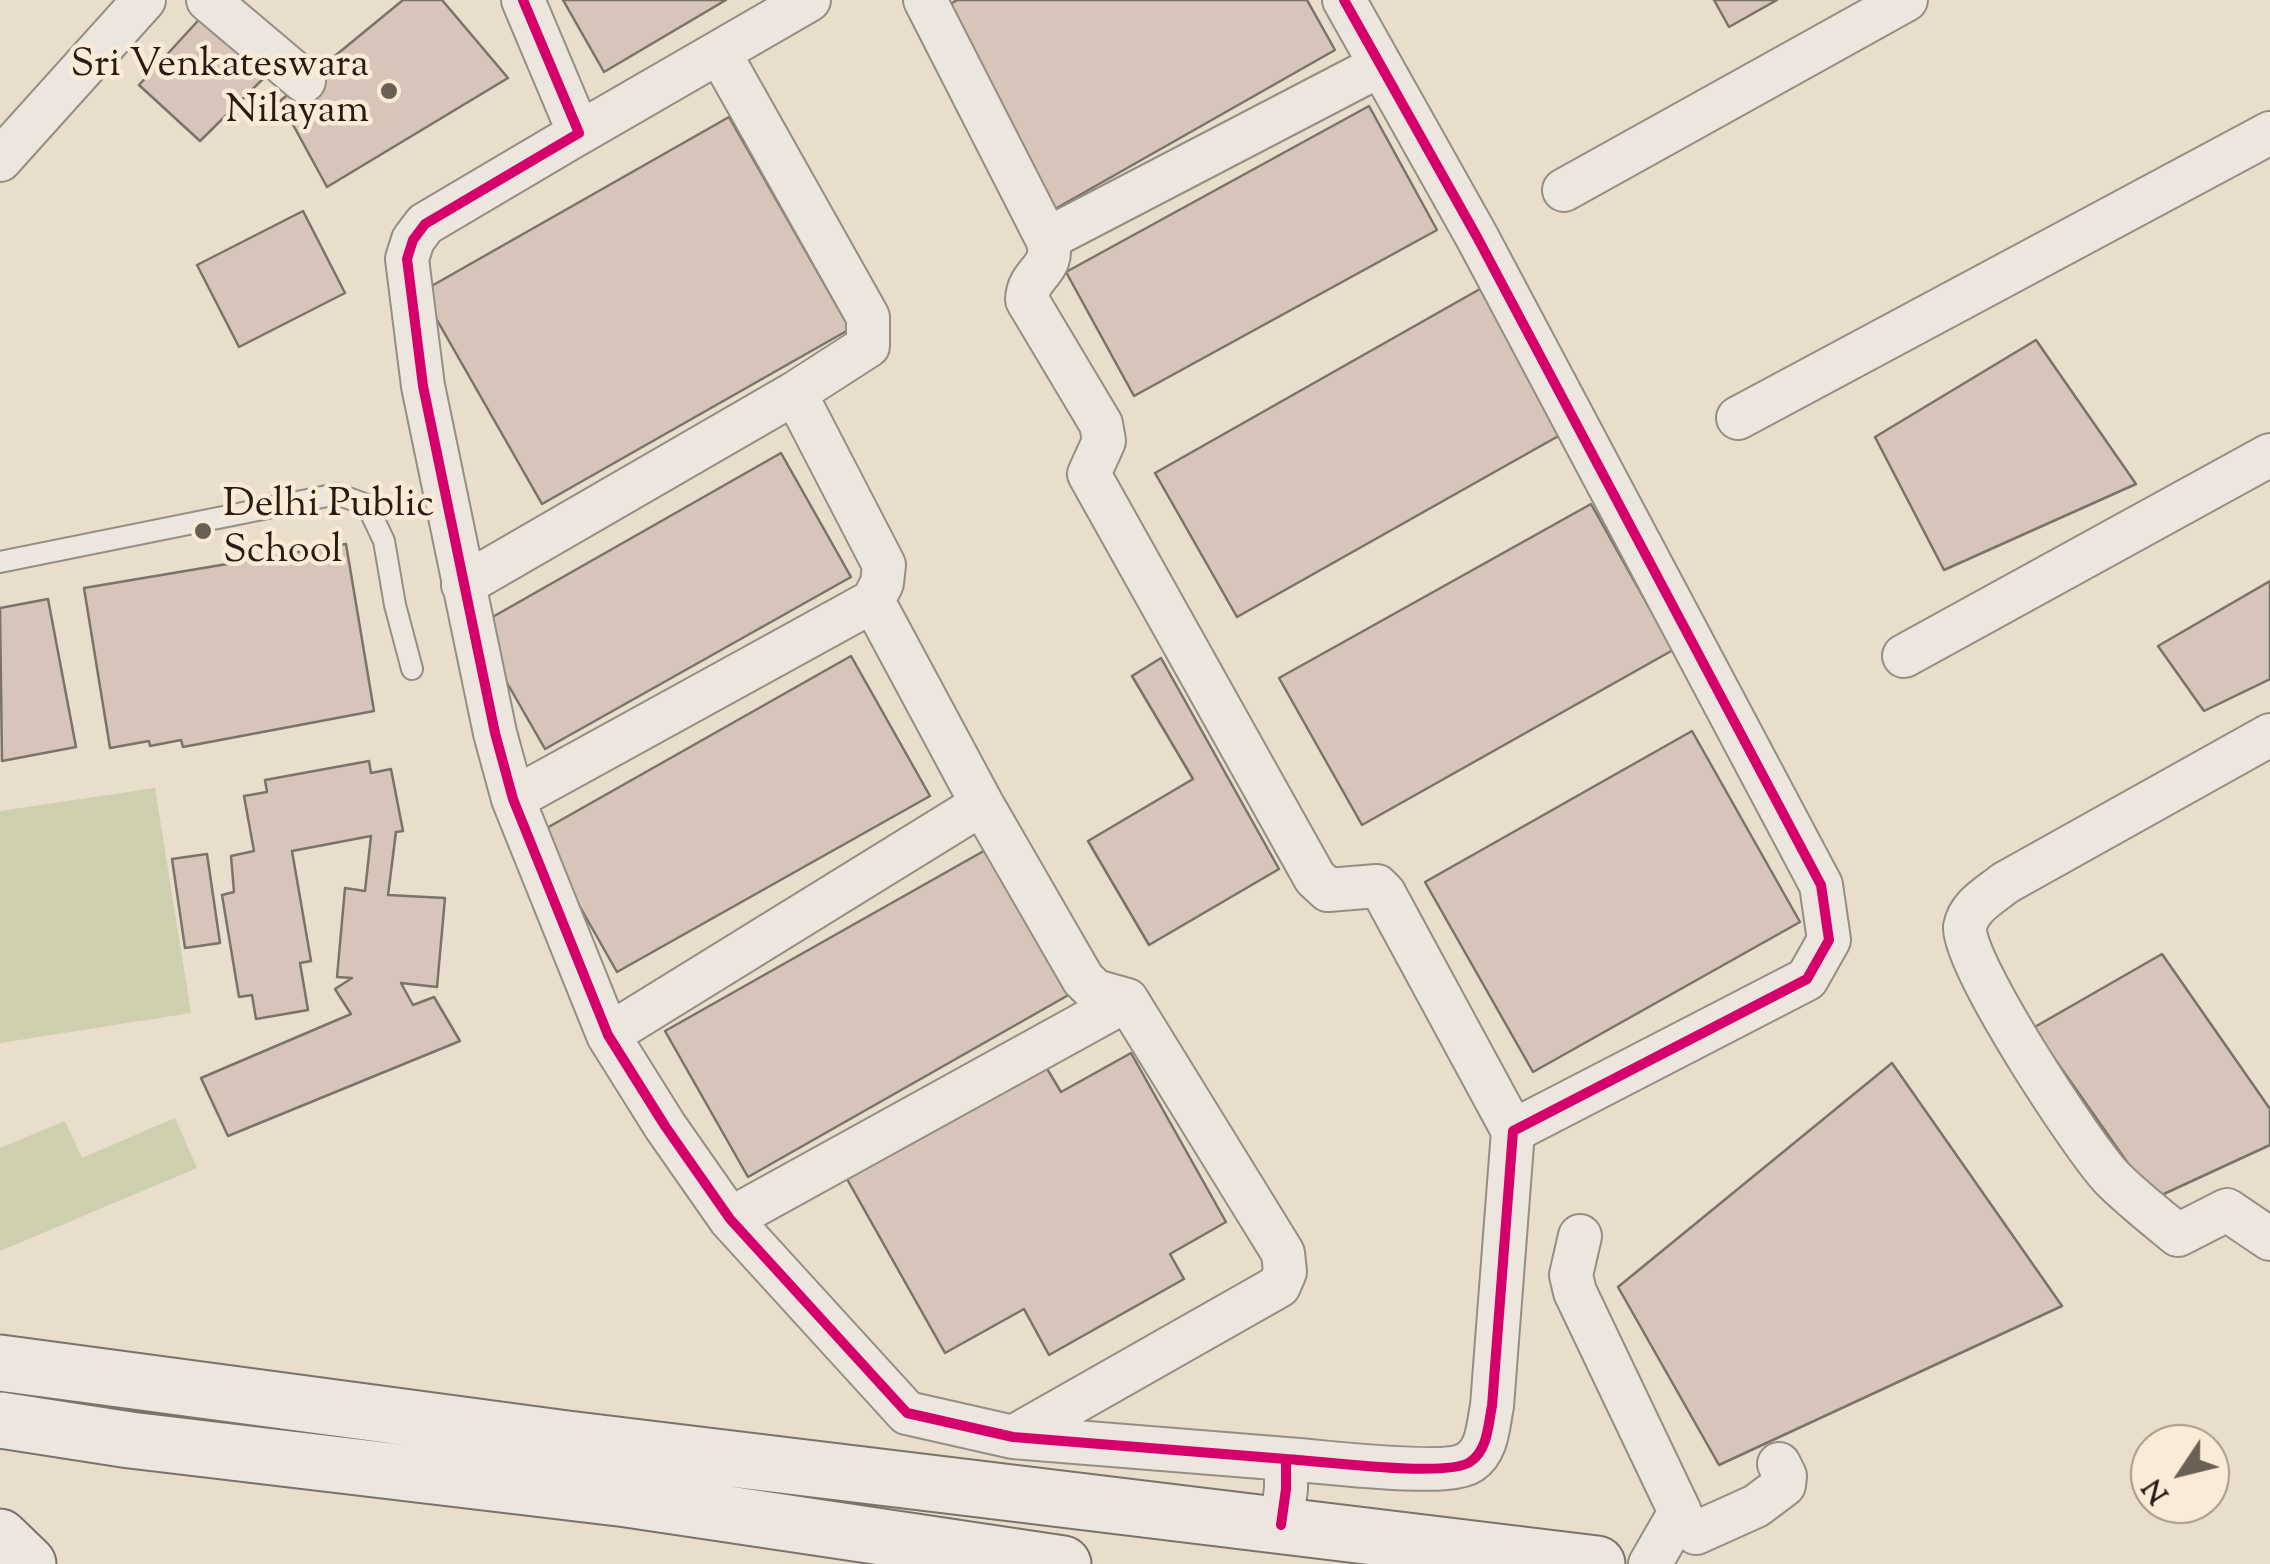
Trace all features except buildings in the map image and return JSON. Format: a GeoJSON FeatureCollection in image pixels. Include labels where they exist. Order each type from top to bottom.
{"type":"FeatureCollection","features":[{"type":"Feature","properties":{"kind":"main road"},"geometry":{"type":"LineString","coordinates":[[0,1363],[586,1441],[1597,1564]]}},
{"type":"Feature","properties":{"kind":"main road"},"geometry":{"type":"LineString","coordinates":[[0,1420],[150,1443],[627,1499],[1051,1563]]}},
{"type":"Feature","properties":{"kind":"main road"},"geometry":{"type":"LineString","coordinates":[[0,1537],[28,1564]]}},
{"type":"Feature","properties":{"kind":"street"},"geometry":{"type":"LineString","coordinates":[[0,160],[144,0]]}},
{"type":"Feature","properties":{"kind":"street"},"geometry":{"type":"LineString","coordinates":[[208,0],[304,80]]}},
{"type":"Feature","properties":{"kind":"street"},"geometry":{"type":"LineString","coordinates":[[523,0],[579,133]]}},
{"type":"Feature","properties":{"kind":"street"},"geometry":{"type":"LineString","coordinates":[[810,0],[425,224],[413,240],[407,258],[423,386],[495,733],[514,799],[608,1035],[730,1219],[907,1413],[1013,1437],[1440,1468],[1469,1463],[1484,1448],[1492,1406],[1513,1131],[1384,893],[1377,886],[1367,885],[1328,890],[1314,878],[1089,474],[1104,441],[1101,424],[1027,300],[1030,284],[1048,263],[1051,253],[1047,239],[925,0]]}},
{"type":"Feature","properties":{"kind":"street"},"geometry":{"type":"LineString","coordinates":[[1344,0],[1477,236],[1820,885],[1829,940],[1807,979],[1513,1131]]}},
{"type":"Feature","properties":{"kind":"street"},"geometry":{"type":"LineString","coordinates":[[1564,190],[1906,0]]}},
{"type":"Feature","properties":{"kind":"street"},"geometry":{"type":"LineString","coordinates":[[463,585],[868,346],[868,318],[718,52]]}},
{"type":"Feature","properties":{"kind":"street"},"geometry":{"type":"LineString","coordinates":[[1047,239],[1379,66]]}},
{"type":"Feature","properties":{"kind":"street"},"geometry":{"type":"LineString","coordinates":[[1738,418],[2270,132]]}},
{"type":"Feature","properties":{"kind":"street"},"geometry":{"type":"LineString","coordinates":[[514,799],[873,600],[882,583],[884,565],[795,392]]}},
{"type":"Feature","properties":{"kind":"street"},"geometry":{"type":"LineString","coordinates":[[1904,656],[2270,454]]}},
{"type":"Feature","properties":{"kind":"street"},"geometry":{"type":"LineString","coordinates":[[873,600],[982,804],[1082,979],[1095,991],[1127,1000],[1284,1253],[1285,1272],[1279,1286],[1013,1437]]}},
{"type":"Feature","properties":{"kind":"street"},"geometry":{"type":"LineString","coordinates":[[2270,735],[2005,883],[1970,911],[1964,932],[1986,983],[2039,1078],[2111,1178],[2178,1235],[2227,1210],[2270,1239]]}},
{"type":"Feature","properties":{"kind":"street"},"geometry":{"type":"LineString","coordinates":[[608,1035],[982,804]]}},
{"type":"Feature","properties":{"kind":"street"},"geometry":{"type":"LineString","coordinates":[[730,1219],[1127,1000]]}},
{"type":"Feature","properties":{"kind":"street"},"geometry":{"type":"LineString","coordinates":[[1580,1236],[1571,1276],[1574,1292],[1692,1536]]}},
{"type":"Feature","properties":{"kind":"street"},"geometry":{"type":"LineString","coordinates":[[1226,1518],[1228,1453]]}},
{"type":"Feature","properties":{"kind":"street"},"geometry":{"type":"LineString","coordinates":[[1282,1525],[1286,1459]]}},
{"type":"Feature","properties":{"kind":"street"},"geometry":{"type":"LineString","coordinates":[[1650,1564],[1692,1536],[1767,1500],[1784,1485],[1786,1476],[1779,1464]]}},
{"type":"Feature","properties":{"kind":"lane"},"geometry":{"type":"LineString","coordinates":[[0,562],[337,494],[367,505],[384,541],[412,669]]}},
{"type":"Feature","properties":{"kind":"green space"},"geometry":{"type":"Polygon","coordinates":[[[155,788],[191,1013],[0,1043],[0,811],[155,788]]]}},
{"type":"Feature","properties":{"kind":"green space"},"geometry":{"type":"Polygon","coordinates":[[[175,1118],[197,1168],[0,1251],[0,1148],[65,1121],[82,1158],[175,1118]]]}},
{"type":"Feature","properties":{"kind":"cycle path"},"geometry":{"type":"LineString","coordinates":[[523,0],[579,133],[425,224],[413,240],[407,259],[423,386],[495,733],[513,799],[608,1035],[730,1219],[907,1413],[1013,1437],[1286,1459]]}},
{"type":"Feature","properties":{"kind":"cycle path"},"geometry":{"type":"LineString","coordinates":[[1281,1525],[1286,1459],[1436,1469],[1470,1462],[1480,1451],[1492,1406],[1513,1131],[1807,979],[1829,940],[1821,885],[1477,237],[1344,0]]}},
{"type":"Feature","properties":{"kind":"place","name":"Sri Venkateswara Nilayam"},"geometry":{"type":"Point","coordinates":[389,91]}},
{"type":"Feature","properties":{"kind":"place","name":"Delhi Public School"},"geometry":{"type":"Point","coordinates":[203,531]}}]}
